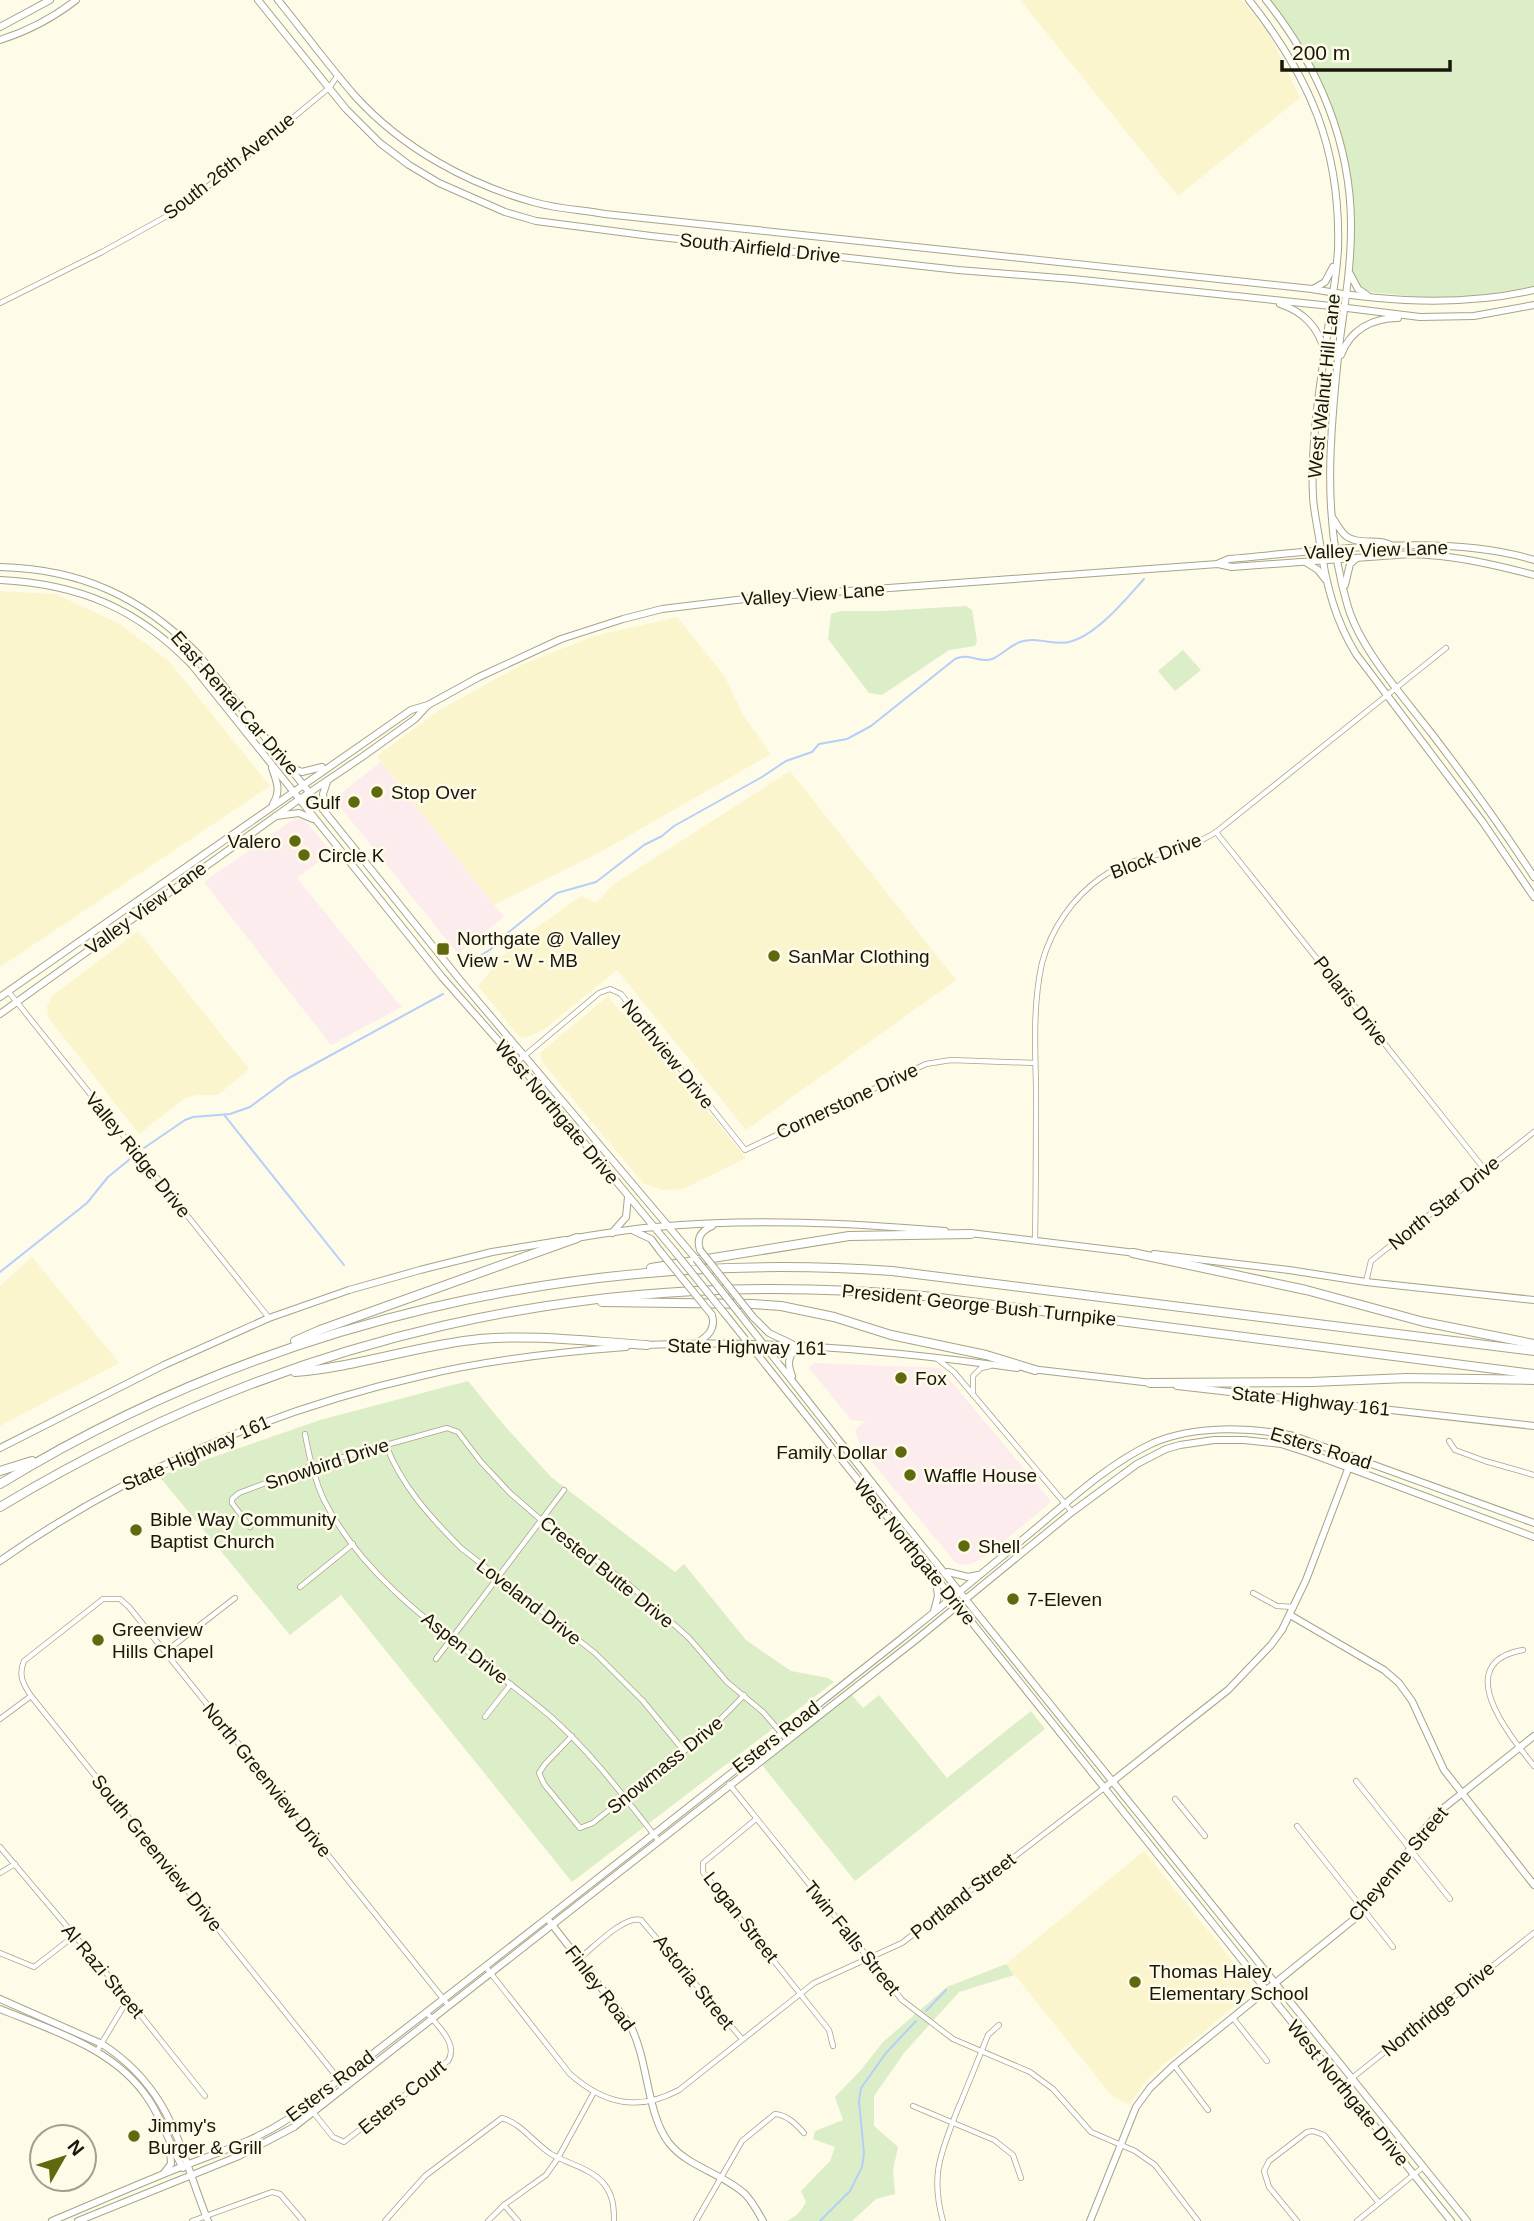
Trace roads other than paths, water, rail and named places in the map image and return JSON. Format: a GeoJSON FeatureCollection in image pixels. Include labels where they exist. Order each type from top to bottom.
{"type":"FeatureCollection","features":[{"type":"Feature","properties":{"kind":"highway"},"geometry":{"type":"LineString","coordinates":[[619,1275],[673,1263],[849,1236],[971,1234]]}},
{"type":"Feature","properties":{"kind":"highway"},"geometry":{"type":"LineString","coordinates":[[261,1358],[320,1330],[578,1238]]}},
{"type":"Feature","properties":{"kind":"highway"},"geometry":{"type":"LineString","coordinates":[[1133,1253],[1306,1290],[1423,1322],[1534,1344]]}},
{"type":"Feature","properties":{"kind":"highway","name":"President George Bush Turnpike"},"geometry":{"type":"LineString","coordinates":[[0,1485],[45,1458],[157,1401],[261,1358],[354,1327],[418,1310],[535,1286],[619,1275],[730,1266],[892,1270],[1534,1351]]}},
{"type":"Feature","properties":{"kind":"highway","name":"President George Bush Turnpike"},"geometry":{"type":"LineString","coordinates":[[0,1507],[139,1431],[213,1398],[354,1349],[425,1329],[503,1312],[668,1291],[803,1288],[884,1292],[1534,1374]]}},
{"type":"Feature","properties":{"kind":"highway"},"geometry":{"type":"LineString","coordinates":[[579,1301],[781,1306],[824,1315],[891,1335],[986,1355],[1035,1370]]}},
{"type":"Feature","properties":{"kind":"highway"},"geometry":{"type":"LineString","coordinates":[[282,1373],[330,1369],[480,1339],[527,1338],[647,1345]]}},
{"type":"Feature","properties":{"kind":"highway"},"geometry":{"type":"LineString","coordinates":[[1150,1383],[1312,1382],[1407,1378],[1534,1380]]}},
{"type":"Feature","properties":{"kind":"highway"},"geometry":{"type":"LineString","coordinates":[[0,1471],[45,1458]]}},
{"type":"Feature","properties":{"kind":"main road"},"geometry":{"type":"LineString","coordinates":[[0,27],[50,0]]}},
{"type":"Feature","properties":{"kind":"main road"},"geometry":{"type":"LineString","coordinates":[[0,40],[56,16],[76,0]]}},
{"type":"Feature","properties":{"kind":"main road","name":"South Airfield Drive"},"geometry":{"type":"LineString","coordinates":[[258,0],[362,127],[390,150],[429,177],[472,199],[536,221],[651,236],[1420,317]]}},
{"type":"Feature","properties":{"kind":"main road","name":"South Airfield Drive"},"geometry":{"type":"LineString","coordinates":[[278,0],[368,108],[419,151],[477,182],[539,204],[653,219],[1312,289],[1347,295],[1429,301],[1472,300],[1534,290]]}},
{"type":"Feature","properties":{"kind":"main road","name":"West Walnut Hill Lane"},"geometry":{"type":"LineString","coordinates":[[1249,0],[1279,39],[1302,77],[1318,114],[1335,190],[1338,248],[1313,497],[1322,560],[1335,614],[1356,654],[1509,859],[1534,897]]}},
{"type":"Feature","properties":{"kind":"main road","name":"West Walnut Hill Lane"},"geometry":{"type":"LineString","coordinates":[[1266,0],[1290,31],[1314,71],[1330,108],[1348,180],[1351,227],[1349,270],[1337,367],[1329,474],[1331,516],[1346,601],[1354,625],[1492,813],[1534,877]]}},
{"type":"Feature","properties":{"kind":"main road"},"geometry":{"type":"LineString","coordinates":[[1302,77],[1314,71]]}},
{"type":"Feature","properties":{"kind":"main road"},"geometry":{"type":"LineString","coordinates":[[651,236],[653,219]]}},
{"type":"Feature","properties":{"kind":"main road"},"geometry":{"type":"LineString","coordinates":[[1312,289],[1325,282],[1332,273],[1338,248]]}},
{"type":"Feature","properties":{"kind":"main road"},"geometry":{"type":"LineString","coordinates":[[1349,270],[1353,281],[1368,296]]}},
{"type":"Feature","properties":{"kind":"main road"},"geometry":{"type":"LineString","coordinates":[[1472,300],[1474,316]]}},
{"type":"Feature","properties":{"kind":"main road"},"geometry":{"type":"LineString","coordinates":[[1271,301],[1291,308],[1308,320],[1317,330],[1326,355]]}},
{"type":"Feature","properties":{"kind":"main road"},"geometry":{"type":"LineString","coordinates":[[1337,367],[1347,342],[1366,325],[1382,319],[1474,316],[1534,305]]}},
{"type":"Feature","properties":{"kind":"main road"},"geometry":{"type":"LineString","coordinates":[[1331,516],[1345,536],[1385,541],[1395,547]]}},
{"type":"Feature","properties":{"kind":"main road","name":"Valley View Lane"},"geometry":{"type":"LineString","coordinates":[[1218,564],[1229,559],[1321,550],[1395,547],[1495,550],[1534,560]]}},
{"type":"Feature","properties":{"kind":"main road","name":"Valley View Lane"},"geometry":{"type":"LineString","coordinates":[[0,997],[411,710],[428,705],[479,677],[561,639],[623,619],[662,609],[753,598],[1218,564],[1231,567],[1358,557],[1435,555],[1477,560],[1534,575]]}},
{"type":"Feature","properties":{"kind":"main road"},"geometry":{"type":"LineString","coordinates":[[1346,601],[1345,582],[1348,570],[1358,557]]}},
{"type":"Feature","properties":{"kind":"main road"},"geometry":{"type":"LineString","coordinates":[[1302,562],[1318,570],[1326,581]]}},
{"type":"Feature","properties":{"kind":"main road","name":"East Rental Car Drive"},"geometry":{"type":"LineString","coordinates":[[0,567],[37,569],[93,583],[117,593],[151,613],[198,654],[310,791]]}},
{"type":"Feature","properties":{"kind":"main road","name":"East Rental Car Drive"},"geometry":{"type":"LineString","coordinates":[[0,580],[56,586],[112,605],[133,617],[173,646],[192,665],[292,791]]}},
{"type":"Feature","properties":{"kind":"main road"},"geometry":{"type":"LineString","coordinates":[[173,646],[181,637]]}},
{"type":"Feature","properties":{"kind":"main road","name":"Valley View Lane"},"geometry":{"type":"LineString","coordinates":[[0,1014],[310,791],[327,782],[415,719],[428,705]]}},
{"type":"Feature","properties":{"kind":"main road"},"geometry":{"type":"LineString","coordinates":[[270,763],[279,787],[272,806]]}},
{"type":"Feature","properties":{"kind":"main road"},"geometry":{"type":"LineString","coordinates":[[289,766],[307,772],[333,763]]}},
{"type":"Feature","properties":{"kind":"main road"},"geometry":{"type":"LineString","coordinates":[[327,782],[324,788],[324,806],[337,827]]}},
{"type":"Feature","properties":{"kind":"main road","name":"West Northgate Drive"},"geometry":{"type":"LineString","coordinates":[[292,791],[470,1010],[655,1227],[1451,2221]]}},
{"type":"Feature","properties":{"kind":"main road","name":"West Northgate Drive"},"geometry":{"type":"LineString","coordinates":[[310,791],[412,922],[669,1226],[896,1513],[1467,2221]]}},
{"type":"Feature","properties":{"kind":"main road"},"geometry":{"type":"LineString","coordinates":[[274,817],[299,813],[315,820]]}},
{"type":"Feature","properties":{"kind":"main road"},"geometry":{"type":"LineString","coordinates":[[1509,859],[1518,853]]}},
{"type":"Feature","properties":{"kind":"main road"},"geometry":{"type":"LineString","coordinates":[[403,929],[412,922]]}},
{"type":"Feature","properties":{"kind":"main road"},"geometry":{"type":"LineString","coordinates":[[612,1233],[628,1213],[628,1195]]}},
{"type":"Feature","properties":{"kind":"main road"},"geometry":{"type":"LineString","coordinates":[[0,1448],[186,1354],[269,1318],[349,1290],[492,1252],[655,1227],[717,1224],[868,1224],[1178,1256],[1366,1282],[1534,1300]]}},
{"type":"Feature","properties":{"kind":"main road"},"geometry":{"type":"LineString","coordinates":[[717,1224],[706,1229],[699,1237],[700,1250],[769,1333],[797,1346],[788,1359],[788,1367],[795,1382]]}},
{"type":"Feature","properties":{"kind":"main road"},"geometry":{"type":"LineString","coordinates":[[632,1230],[651,1239],[712,1315],[713,1328],[707,1337],[696,1344]]}},
{"type":"Feature","properties":{"kind":"main road","name":"State Highway 161"},"geometry":{"type":"LineString","coordinates":[[0,1561],[28,1541],[111,1492],[192,1451],[292,1412],[421,1376],[556,1353],[647,1345],[797,1346],[933,1357],[1534,1426]]}},
{"type":"Feature","properties":{"kind":"main road","name":"Esters Road"},"geometry":{"type":"LineString","coordinates":[[52,2221],[267,2133],[339,2080],[782,1734],[961,1591],[1101,1474],[1157,1442],[1176,1436],[1225,1429],[1270,1431],[1294,1436],[1534,1523]]}},
{"type":"Feature","properties":{"kind":"main road"},"geometry":{"type":"LineString","coordinates":[[1176,1436],[1180,1445]]}},
{"type":"Feature","properties":{"kind":"main road","name":"Esters Road"},"geometry":{"type":"LineString","coordinates":[[78,2221],[269,2141],[313,2112],[788,1741],[1072,1512],[1151,1455],[1180,1445],[1214,1440],[1281,1444],[1534,1536]]}},
{"type":"Feature","properties":{"kind":"main road","name":"Portland Street"},"geometry":{"type":"LineString","coordinates":[[1104,1788],[1242,1676],[1271,1645],[1290,1615],[1306,1580],[1353,1456]]}},
{"type":"Feature","properties":{"kind":"main road"},"geometry":{"type":"LineString","coordinates":[[888,1520],[896,1513]]}},
{"type":"Feature","properties":{"kind":"main road"},"geometry":{"type":"LineString","coordinates":[[944,1570],[968,1577],[983,1573]]}},
{"type":"Feature","properties":{"kind":"main road"},"geometry":{"type":"LineString","coordinates":[[932,1614],[938,1596],[936,1579]]}},
{"type":"Feature","properties":{"kind":"main road"},"geometry":{"type":"LineString","coordinates":[[1290,1615],[1384,1670],[1399,1683],[1412,1701],[1444,1770],[1534,1885]]}},
{"type":"Feature","properties":{"kind":"main road"},"geometry":{"type":"LineString","coordinates":[[1032,1699],[1040,1689]]}},
{"type":"Feature","properties":{"kind":"main road","name":"Cheyenne Street"},"geometry":{"type":"LineString","coordinates":[[1090,2221],[1119,2145],[1143,2097],[1158,2079],[1342,1929],[1385,1883],[1409,1848],[1441,1811],[1534,1736]]}},
{"type":"Feature","properties":{"kind":"main road"},"geometry":{"type":"LineString","coordinates":[[1166,1867],[1176,1859]]}},
{"type":"Feature","properties":{"kind":"main road","name":"Finley Road"},"geometry":{"type":"LineString","coordinates":[[547,1918],[630,2025],[639,2042],[662,2132],[676,2151],[720,2176],[746,2195],[762,2221]]}},
{"type":"Feature","properties":{"kind":"main road"},"geometry":{"type":"LineString","coordinates":[[0,1999],[102,2044],[132,2066],[158,2096],[174,2127],[207,2218]]}},
{"type":"Feature","properties":{"kind":"main road"},"geometry":{"type":"LineString","coordinates":[[0,2009],[97,2051],[117,2064],[139,2086],[186,2165]]}},
{"type":"Feature","properties":{"kind":"main road"},"geometry":{"type":"LineString","coordinates":[[161,2176],[171,2164],[166,2132]]}},
{"type":"Feature","properties":{"kind":"main road"},"geometry":{"type":"LineString","coordinates":[[110,2197],[113,2207]]}},
{"type":"Feature","properties":{"kind":"street","name":"South 26th Avenue"},"geometry":{"type":"LineString","coordinates":[[0,303],[167,216],[226,173],[328,88],[338,75]]}},
{"type":"Feature","properties":{"kind":"street","name":"Block Drive"},"geometry":{"type":"LineString","coordinates":[[1035,1241],[1035,1063],[1038,988],[1042,962],[1054,931],[1070,908],[1090,887],[1110,872],[1135,861],[1197,843],[1216,832],[1446,648]]}},
{"type":"Feature","properties":{"kind":"street","name":"Polaris Drive"},"geometry":{"type":"LineString","coordinates":[[1216,832],[1485,1170]]}},
{"type":"Feature","properties":{"kind":"street","name":"Northview Drive"},"geometry":{"type":"LineString","coordinates":[[517,1062],[600,993],[610,989],[621,994],[745,1150]]}},
{"type":"Feature","properties":{"kind":"street","name":"Valley Ridge Drive"},"geometry":{"type":"LineString","coordinates":[[8,991],[269,1318]]}},
{"type":"Feature","properties":{"kind":"street","name":"Cornerstone Drive"},"geometry":{"type":"LineString","coordinates":[[745,1150],[926,1064],[951,1060],[1035,1063]]}},
{"type":"Feature","properties":{"kind":"street","name":"North Star Drive"},"geometry":{"type":"LineString","coordinates":[[1366,1282],[1371,1261],[1534,1132]]}},
{"type":"Feature","properties":{"kind":"street"},"geometry":{"type":"LineString","coordinates":[[933,1357],[954,1372],[1072,1512]]}},
{"type":"Feature","properties":{"kind":"street"},"geometry":{"type":"LineString","coordinates":[[973,1396],[973,1376],[981,1368],[998,1365]]}},
{"type":"Feature","properties":{"kind":"street","name":"Snowbird Drive"},"geometry":{"type":"LineString","coordinates":[[250,1527],[233,1507],[232,1499],[239,1493],[311,1466],[447,1428],[458,1432]]}},
{"type":"Feature","properties":{"kind":"street","name":"Crested Butte Drive"},"geometry":{"type":"LineString","coordinates":[[458,1432],[510,1493],[541,1520],[652,1604],[689,1638],[727,1682],[763,1712],[788,1741]]}},
{"type":"Feature","properties":{"kind":"street","name":"Aspen Drive"},"geometry":{"type":"LineString","coordinates":[[305,1434],[311,1466],[323,1497],[337,1523],[353,1544],[407,1603],[511,1684],[572,1736],[659,1841]]}},
{"type":"Feature","properties":{"kind":"street"},"geometry":{"type":"LineString","coordinates":[[1449,1441],[1455,1450],[1534,1475]]}},
{"type":"Feature","properties":{"kind":"street","name":"Loveland Drive"},"geometry":{"type":"LineString","coordinates":[[386,1445],[394,1466],[424,1508],[461,1548],[595,1653],[643,1701],[684,1751]]}},
{"type":"Feature","properties":{"kind":"street"},"geometry":{"type":"LineString","coordinates":[[436,1659],[564,1490]]}},
{"type":"Feature","properties":{"kind":"street"},"geometry":{"type":"LineString","coordinates":[[300,1587],[353,1544]]}},
{"type":"Feature","properties":{"kind":"street"},"geometry":{"type":"LineString","coordinates":[[1253,1593],[1278,1606],[1294,1607]]}},
{"type":"Feature","properties":{"kind":"street"},"geometry":{"type":"LineString","coordinates":[[165,1652],[235,1598]]}},
{"type":"Feature","properties":{"kind":"street","name":"North Greenview Drive"},"geometry":{"type":"LineString","coordinates":[[71,1624],[103,1599],[120,1599],[129,1607],[449,2006]]}},
{"type":"Feature","properties":{"kind":"street","name":"South Greenview Drive"},"geometry":{"type":"LineString","coordinates":[[71,1624],[24,1661],[21,1670],[22,1682],[345,2087]]}},
{"type":"Feature","properties":{"kind":"street"},"geometry":{"type":"LineString","coordinates":[[1523,1650],[1510,1653],[1492,1667],[1486,1675],[1486,1685],[1498,1716],[1534,1766]]}},
{"type":"Feature","properties":{"kind":"street"},"geometry":{"type":"LineString","coordinates":[[485,1717],[511,1684]]}},
{"type":"Feature","properties":{"kind":"street","name":"Snowmass Drive"},"geometry":{"type":"LineString","coordinates":[[572,1736],[539,1773],[544,1784],[580,1828],[593,1824],[684,1751],[722,1720],[744,1695]]}},
{"type":"Feature","properties":{"kind":"street"},"geometry":{"type":"LineString","coordinates":[[0,1719],[31,1696]]}},
{"type":"Feature","properties":{"kind":"street","name":"Twin Falls Street"},"geometry":{"type":"LineString","coordinates":[[724,1778],[902,2000],[953,2039],[1041,2079],[1060,2096],[1091,2132],[1135,2151],[1155,2165],[1198,2221]]}},
{"type":"Feature","properties":{"kind":"street"},"geometry":{"type":"LineString","coordinates":[[1356,1781],[1450,1899]]}},
{"type":"Feature","properties":{"kind":"street","name":"Portland Street"},"geometry":{"type":"LineString","coordinates":[[485,1966],[570,2074],[608,2099],[636,2103],[653,2101],[679,2090],[814,1983],[902,1942],[1104,1788]]}},
{"type":"Feature","properties":{"kind":"street"},"geometry":{"type":"LineString","coordinates":[[1175,1799],[1205,1836]]}},
{"type":"Feature","properties":{"kind":"street","name":"Logan Street"},"geometry":{"type":"LineString","coordinates":[[756,1819],[703,1863],[703,1872],[800,1993]]}},
{"type":"Feature","properties":{"kind":"street"},"geometry":{"type":"LineString","coordinates":[[1297,1826],[1393,1947]]}},
{"type":"Feature","properties":{"kind":"street","name":"Al Razi Street"},"geometry":{"type":"LineString","coordinates":[[0,1847],[128,1999],[205,2096]]}},
{"type":"Feature","properties":{"kind":"street"},"geometry":{"type":"LineString","coordinates":[[0,1873],[15,1864]]}},
{"type":"Feature","properties":{"kind":"street","name":"Astoria Street"},"geometry":{"type":"LineString","coordinates":[[579,1959],[625,1922],[635,1918],[641,1920],[742,2039]]}},
{"type":"Feature","properties":{"kind":"street","name":"Northridge Drive"},"geometry":{"type":"LineString","coordinates":[[1342,2086],[1534,1933]]}},
{"type":"Feature","properties":{"kind":"street"},"geometry":{"type":"LineString","coordinates":[[0,1953],[34,1967],[74,1936]]}},
{"type":"Feature","properties":{"kind":"street"},"geometry":{"type":"LineString","coordinates":[[800,1993],[828,2030],[833,2046]]}},
{"type":"Feature","properties":{"kind":"street"},"geometry":{"type":"LineString","coordinates":[[97,2051],[128,1999]]}},
{"type":"Feature","properties":{"kind":"street","name":"Esters Court"},"geometry":{"type":"LineString","coordinates":[[313,2112],[333,2137],[344,2142],[448,2062],[452,2052],[451,2045],[426,2012]]}},
{"type":"Feature","properties":{"kind":"street"},"geometry":{"type":"LineString","coordinates":[[1233,2018],[1267,2061]]}},
{"type":"Feature","properties":{"kind":"street"},"geometry":{"type":"LineString","coordinates":[[943,2221],[936,2186],[942,2146],[988,2035],[999,2025]]}},
{"type":"Feature","properties":{"kind":"street"},"geometry":{"type":"LineString","coordinates":[[1174,2065],[1208,2110]]}},
{"type":"Feature","properties":{"kind":"street"},"geometry":{"type":"LineString","coordinates":[[488,2221],[504,2205],[546,2175],[594,2092]]}},
{"type":"Feature","properties":{"kind":"street"},"geometry":{"type":"LineString","coordinates":[[913,2106],[994,2140],[1013,2155],[1021,2178]]}},
{"type":"Feature","properties":{"kind":"street"},"geometry":{"type":"LineString","coordinates":[[696,2221],[742,2141],[775,2114],[781,2114],[795,2123],[804,2133]]}},
{"type":"Feature","properties":{"kind":"street"},"geometry":{"type":"LineString","coordinates":[[385,2221],[425,2176],[502,2118],[514,2123],[558,2158],[585,2170],[606,2186],[613,2205],[614,2221]]}},
{"type":"Feature","properties":{"kind":"street"},"geometry":{"type":"LineString","coordinates":[[1297,2221],[1269,2187],[1264,2171],[1269,2161],[1307,2132],[1324,2135],[1379,2203]]}},
{"type":"Feature","properties":{"kind":"street"},"geometry":{"type":"LineString","coordinates":[[1357,2221],[1423,2167]]}},
{"type":"Feature","properties":{"kind":"street"},"geometry":{"type":"LineString","coordinates":[[192,2221],[207,2218],[272,2192],[280,2194],[303,2221]]}},
{"type":"Feature","properties":{"kind":"street"},"geometry":{"type":"LineString","coordinates":[[504,2205],[518,2221]]}},
{"type":"Feature","properties":{"kind":"waterway"},"geometry":{"type":"LineString","coordinates":[[467,964],[491,949],[557,893],[596,882],[644,845],[786,761],[812,752],[819,744],[847,739],[871,726],[955,659],[992,659],[1026,640],[1063,643],[1079,638],[1110,616],[1144,579]]}},
{"type":"Feature","properties":{"kind":"waterway"},"geometry":{"type":"LineString","coordinates":[[144,1148],[185,1120],[230,1114],[250,1107],[289,1078],[443,994]]}},
{"type":"Feature","properties":{"kind":"waterway"},"geometry":{"type":"LineString","coordinates":[[225,1116],[344,1265]]}},
{"type":"Feature","properties":{"kind":"waterway"},"geometry":{"type":"LineString","coordinates":[[0,1272],[87,1203],[108,1177],[130,1159]]}},
{"type":"Feature","properties":{"kind":"waterway"},"geometry":{"type":"LineString","coordinates":[[926,2011],[946,1990]]}},
{"type":"Feature","properties":{"kind":"waterway"},"geometry":{"type":"LineString","coordinates":[[820,2221],[850,2191],[862,2167],[864,2153],[859,2101],[861,2088],[886,2053],[916,2021]]}},
{"type":"Feature","properties":{"kind":"place","name":"Stop Over"},"geometry":{"type":"Point","coordinates":[377,792]}},
{"type":"Feature","properties":{"kind":"place","name":"Gulf"},"geometry":{"type":"Point","coordinates":[354,802]}},
{"type":"Feature","properties":{"kind":"place","name":"Valero"},"geometry":{"type":"Point","coordinates":[295,841]}},
{"type":"Feature","properties":{"kind":"place","name":"Circle K"},"geometry":{"type":"Point","coordinates":[304,855]}},
{"type":"Feature","properties":{"kind":"place","name":"Northgate @ Valley View - W - MB"},"geometry":{"type":"Point","coordinates":[443,949]}},
{"type":"Feature","properties":{"kind":"place","name":"SanMar Clothing"},"geometry":{"type":"Point","coordinates":[774,956]}},
{"type":"Feature","properties":{"kind":"place","name":"Fox"},"geometry":{"type":"Point","coordinates":[901,1378]}},
{"type":"Feature","properties":{"kind":"place","name":"Family Dollar"},"geometry":{"type":"Point","coordinates":[901,1452]}},
{"type":"Feature","properties":{"kind":"place","name":"Waffle House"},"geometry":{"type":"Point","coordinates":[910,1475]}},
{"type":"Feature","properties":{"kind":"place","name":"Bible Way Community Baptist Church"},"geometry":{"type":"Point","coordinates":[136,1530]}},
{"type":"Feature","properties":{"kind":"place","name":"Shell"},"geometry":{"type":"Point","coordinates":[964,1546]}},
{"type":"Feature","properties":{"kind":"place","name":"7-Eleven"},"geometry":{"type":"Point","coordinates":[1013,1599]}},
{"type":"Feature","properties":{"kind":"place","name":"Greenview Hills Chapel"},"geometry":{"type":"Point","coordinates":[98,1640]}},
{"type":"Feature","properties":{"kind":"place","name":"Thomas Haley Elementary School"},"geometry":{"type":"Point","coordinates":[1135,1982]}},
{"type":"Feature","properties":{"kind":"place","name":"Jimmy's Burger & Grill"},"geometry":{"type":"Point","coordinates":[134,2136]}}]}
